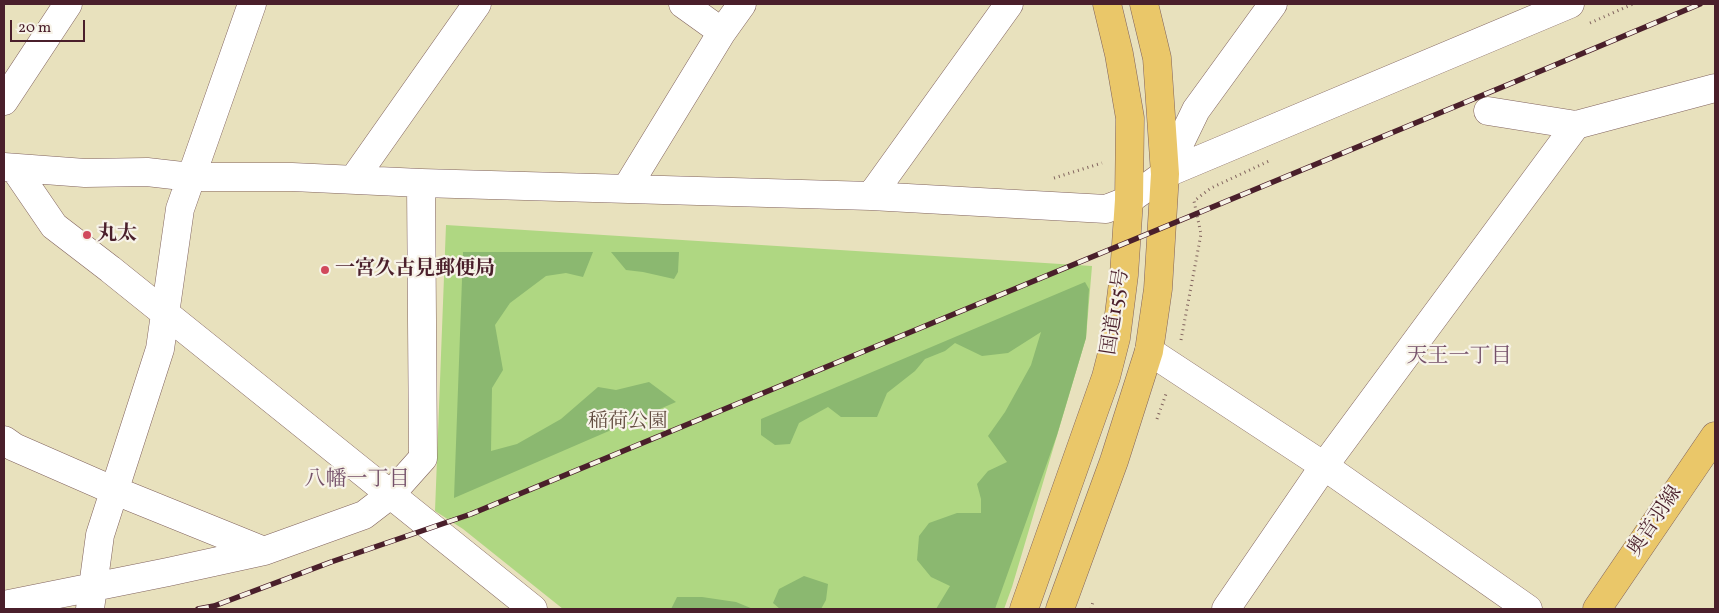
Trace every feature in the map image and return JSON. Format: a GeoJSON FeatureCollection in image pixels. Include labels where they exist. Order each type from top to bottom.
{"type":"FeatureCollection","features":[{"type":"Feature","properties":{"kind":"main road","name":"国道155号"},"geometry":{"type":"LineString","coordinates":[[1024,609],[1106,378],[1116,338],[1124,275],[1129,200],[1130,118],[1119,54],[1107,4]]}},
{"type":"Feature","properties":{"kind":"main road","name":"国道155号"},"geometry":{"type":"LineString","coordinates":[[1060,609],[1114,461],[1150,351],[1158,289],[1166,174],[1156,58],[1144,4]]}},
{"type":"Feature","properties":{"kind":"main road","name":"奥音羽線"},"geometry":{"type":"LineString","coordinates":[[1597,609],[1715,436]]}},
{"type":"Feature","properties":{"kind":"street"},"geometry":{"type":"LineString","coordinates":[[4,101],[68,4]]}},
{"type":"Feature","properties":{"kind":"street"},"geometry":{"type":"LineString","coordinates":[[88,596],[108,487],[160,349],[157,307],[180,209],[183,176],[234,4]]}},
{"type":"Feature","properties":{"kind":"street"},"geometry":{"type":"LineString","coordinates":[[183,176],[252,4]]}},
{"type":"Feature","properties":{"kind":"street"},"geometry":{"type":"LineString","coordinates":[[353,180],[478,4]]}},
{"type":"Feature","properties":{"kind":"street"},"geometry":{"type":"LineString","coordinates":[[683,4],[722,32]]}},
{"type":"Feature","properties":{"kind":"street"},"geometry":{"type":"LineString","coordinates":[[626,189],[722,32],[742,4]]}},
{"type":"Feature","properties":{"kind":"street"},"geometry":{"type":"LineString","coordinates":[[871,196],[1009,4]]}},
{"type":"Feature","properties":{"kind":"street"},"geometry":{"type":"LineString","coordinates":[[1166,174],[1196,110],[1273,4]]}},
{"type":"Feature","properties":{"kind":"street"},"geometry":{"type":"LineString","coordinates":[[9,168],[85,173],[147,172],[183,176],[292,177],[421,183],[871,196],[1106,209],[1129,200],[1166,174],[1576,15]]}},
{"type":"Feature","properties":{"kind":"street"},"geometry":{"type":"LineString","coordinates":[[1488,111],[1576,125],[1715,88]]}},
{"type":"Feature","properties":{"kind":"street"},"geometry":{"type":"LineString","coordinates":[[1226,609],[1324,466],[1576,125]]}},
{"type":"Feature","properties":{"kind":"street"},"geometry":{"type":"LineString","coordinates":[[9,168],[54,226],[533,609]]}},
{"type":"Feature","properties":{"kind":"street"},"geometry":{"type":"LineString","coordinates":[[4,605],[88,596],[264,551],[364,514],[390,495],[423,458],[421,183]]}},
{"type":"Feature","properties":{"kind":"street"},"geometry":{"type":"LineString","coordinates":[[1150,351],[1324,466],[1528,609]]}},
{"type":"Feature","properties":{"kind":"street"},"geometry":{"type":"LineString","coordinates":[[4,440],[14,447],[264,551]]}},
{"type":"Feature","properties":{"kind":"path"},"geometry":{"type":"LineString","coordinates":[[1576,15],[1633,4]]}},
{"type":"Feature","properties":{"kind":"path"},"geometry":{"type":"LineString","coordinates":[[1052,179],[1102,164],[1105,157]]}},
{"type":"Feature","properties":{"kind":"path"},"geometry":{"type":"LineString","coordinates":[[1156,424],[1176,368],[1201,234],[1194,201],[1211,188],[1270,160]]}},
{"type":"Feature","properties":{"kind":"path"},"geometry":{"type":"LineString","coordinates":[[1091,609],[1094,600]]}},
{"type":"Feature","properties":{"kind":"green space","name":"稲荷公園"},"geometry":{"type":"Polygon","coordinates":[[[446,225],[1092,266],[1086,338],[1004,609],[563,609],[463,529],[435,511],[446,225]]]}},
{"type":"Feature","properties":{"kind":"green space"},"geometry":{"type":"Polygon","coordinates":[[[463,252],[593,252],[583,277],[566,273],[546,276],[510,303],[495,325],[503,370],[492,388],[491,451],[517,444],[561,419],[598,387],[616,390],[649,382],[676,402],[454,498],[463,252]]]}},
{"type":"Feature","properties":{"kind":"green space"},"geometry":{"type":"Polygon","coordinates":[[[611,252],[679,252],[678,272],[674,279],[626,270],[611,252]]]}},
{"type":"Feature","properties":{"kind":"green space"},"geometry":{"type":"Polygon","coordinates":[[[1085,282],[1089,289],[1086,338],[1057,435],[995,609],[936,609],[950,586],[931,577],[917,560],[919,536],[929,523],[957,513],[981,513],[981,499],[977,484],[988,471],[1007,462],[988,436],[1005,412],[1031,365],[1041,332],[1008,353],[982,356],[955,343],[945,351],[925,359],[915,371],[887,393],[877,417],[841,417],[828,407],[799,423],[790,444],[775,445],[761,435],[761,419],[1085,282]]]}},
{"type":"Feature","properties":{"kind":"green space"},"geometry":{"type":"Polygon","coordinates":[[[804,576],[828,584],[826,600],[821,609],[780,609],[773,603],[779,589],[804,576]]]}},
{"type":"Feature","properties":{"kind":"green space"},"geometry":{"type":"Polygon","coordinates":[[[677,597],[702,597],[736,602],[753,609],[671,609],[677,597]]]}},
{"type":"Feature","properties":{"kind":"railway"},"geometry":{"type":"LineString","coordinates":[[198,609],[214,606],[331,562],[471,514],[1700,4]]}},
{"type":"Feature","properties":{"kind":"place","name":"丸太"},"geometry":{"type":"Point","coordinates":[87,235]}},
{"type":"Feature","properties":{"kind":"place","name":"一宮久古見郵便局"},"geometry":{"type":"Point","coordinates":[325,270]}},
{"type":"Feature","properties":{"kind":"district","name":"天王一丁目"},"geometry":{"type":"Point","coordinates":[1459,358]}},
{"type":"Feature","properties":{"kind":"district","name":"八幡一丁目"},"geometry":{"type":"Point","coordinates":[357,481]}}]}
